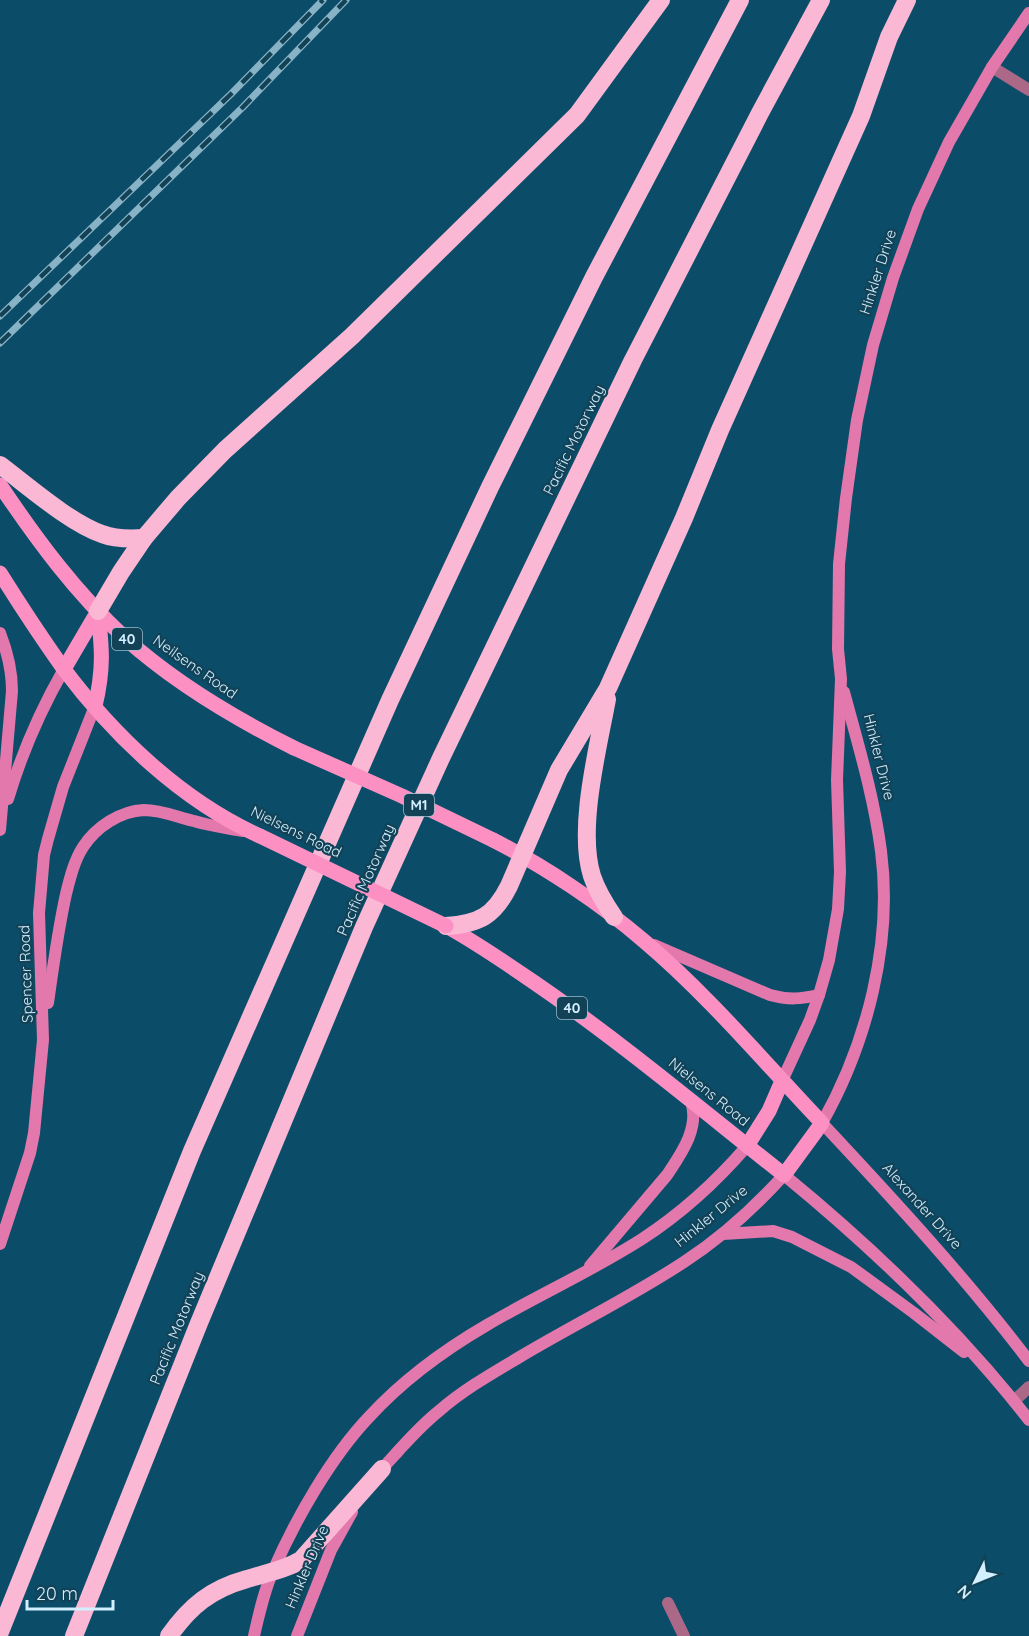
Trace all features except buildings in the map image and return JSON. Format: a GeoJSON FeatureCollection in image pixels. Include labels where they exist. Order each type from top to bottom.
{"type":"FeatureCollection","features":[{"type":"Feature","properties":{"kind":"highway"},"geometry":{"type":"LineString","coordinates":[[98,611],[120,572],[144,538],[178,498],[225,450],[352,336],[577,115],[661,0]]}},
{"type":"Feature","properties":{"kind":"highway"},"geometry":{"type":"LineString","coordinates":[[0,1632],[192,1151],[390,700],[490,487],[594,277],[740,0]]}},
{"type":"Feature","properties":{"kind":"highway","name":"Pacific Motorway"},"geometry":{"type":"LineString","coordinates":[[74,1636],[199,1323],[364,927],[441,758],[633,360],[821,0]]}},
{"type":"Feature","properties":{"kind":"highway"},"geometry":{"type":"LineString","coordinates":[[446,926],[469,924],[484,917],[504,896],[559,770],[608,688],[684,518],[720,430],[861,116],[889,38],[907,0]]}},
{"type":"Feature","properties":{"kind":"highway"},"geometry":{"type":"LineString","coordinates":[[0,465],[70,517],[95,531],[117,537],[144,538]]}},
{"type":"Feature","properties":{"kind":"highway"},"geometry":{"type":"LineString","coordinates":[[608,688],[590,798],[587,838],[592,876],[614,917]]}},
{"type":"Feature","properties":{"kind":"highway"},"geometry":{"type":"LineString","coordinates":[[169,1636],[185,1615],[208,1595],[232,1584],[284,1569],[301,1560],[382,1469]]}},
{"type":"Feature","properties":{"kind":"main road","name":"Neilsens Road"},"geometry":{"type":"LineString","coordinates":[[0,485],[44,548],[98,611],[125,638],[178,680],[234,716],[294,748],[402,796],[522,855]]}},
{"type":"Feature","properties":{"kind":"main road","name":"Nielsens Road"},"geometry":{"type":"LineString","coordinates":[[0,573],[64,669],[132,745],[177,786],[203,804],[257,834],[446,926],[502,961],[572,1008],[747,1146]]}},
{"type":"Feature","properties":{"kind":"main road"},"geometry":{"type":"LineString","coordinates":[[64,669],[98,611]]}},
{"type":"Feature","properties":{"kind":"main road"},"geometry":{"type":"LineString","coordinates":[[95,706],[103,660],[98,611]]}},
{"type":"Feature","properties":{"kind":"main road","name":"40"},"geometry":{"type":"LineString","coordinates":[[522,855],[614,917],[644,941],[704,997],[782,1081]]}},
{"type":"Feature","properties":{"kind":"main road","name":"Alexander Drive"},"geometry":{"type":"LineString","coordinates":[[782,1081],[822,1123]]}},
{"type":"Feature","properties":{"kind":"main road","name":"Hinkler Drive"},"geometry":{"type":"LineString","coordinates":[[747,1146],[765,1118],[782,1081]]}},
{"type":"Feature","properties":{"kind":"main road","name":"Hinkler Drive"},"geometry":{"type":"LineString","coordinates":[[784,1175],[822,1123]]}},
{"type":"Feature","properties":{"kind":"main road","name":"40"},"geometry":{"type":"LineString","coordinates":[[747,1146],[784,1175]]}},
{"type":"Feature","properties":{"kind":"street","name":"Hinkler Drive"},"geometry":{"type":"LineString","coordinates":[[822,1123],[842,1084],[863,1026],[881,944],[883,911],[881,852],[841,679],[838,649],[839,564],[857,420],[873,345],[893,278],[918,209],[949,142],[992,67],[1029,12]]}},
{"type":"Feature","properties":{"kind":"street"},"geometry":{"type":"LineString","coordinates":[[992,67],[1029,90]]}},
{"type":"Feature","properties":{"kind":"street"},"geometry":{"type":"LineString","coordinates":[[0,633],[7,655],[12,691],[0,830]]}},
{"type":"Feature","properties":{"kind":"street"},"geometry":{"type":"LineString","coordinates":[[0,836],[12,785],[31,733],[64,669]]}},
{"type":"Feature","properties":{"kind":"street","name":"Hinkler Drive"},"geometry":{"type":"LineString","coordinates":[[782,1081],[800,1044],[819,995],[829,960],[838,909],[840,873],[837,780],[841,679]]}},
{"type":"Feature","properties":{"kind":"street","name":"Spencer Road"},"geometry":{"type":"LineString","coordinates":[[0,1244],[30,1153],[43,1040],[39,921],[43,861],[63,787],[95,706]]}},
{"type":"Feature","properties":{"kind":"street"},"geometry":{"type":"LineString","coordinates":[[43,1040],[54,952],[62,912],[74,866],[82,848],[92,835],[123,814],[147,810],[257,834]]}},
{"type":"Feature","properties":{"kind":"street"},"geometry":{"type":"LineString","coordinates":[[644,941],[770,995],[797,999],[819,995]]}},
{"type":"Feature","properties":{"kind":"street"},"geometry":{"type":"LineString","coordinates":[[583,1273],[667,1175],[680,1155],[688,1141],[693,1122],[690,1101]]}},
{"type":"Feature","properties":{"kind":"street","name":"Alexander Drive"},"geometry":{"type":"LineString","coordinates":[[822,1123],[926,1236],[996,1318],[1029,1361]]}},
{"type":"Feature","properties":{"kind":"street","name":"Hinkler Drive"},"geometry":{"type":"LineString","coordinates":[[254,1636],[273,1572],[306,1505],[328,1470],[367,1418],[410,1378],[455,1345],[642,1239],[709,1187],[747,1146]]}},
{"type":"Feature","properties":{"kind":"street","name":"Hinkler Drive"},"geometry":{"type":"LineString","coordinates":[[297,1636],[331,1550],[355,1507],[382,1469],[431,1418],[468,1388],[705,1248],[762,1198],[784,1175]]}},
{"type":"Feature","properties":{"kind":"street","name":"40"},"geometry":{"type":"LineString","coordinates":[[784,1175],[882,1260],[955,1334],[1029,1420]]}},
{"type":"Feature","properties":{"kind":"street"},"geometry":{"type":"LineString","coordinates":[[723,1234],[773,1231],[792,1237],[832,1257],[889,1294],[989,1372]]}},
{"type":"Feature","properties":{"kind":"street"},"geometry":{"type":"LineString","coordinates":[[1014,1401],[1029,1387]]}},
{"type":"Feature","properties":{"kind":"street"},"geometry":{"type":"LineString","coordinates":[[668,1603],[684,1636]]}},
{"type":"Feature","properties":{"kind":"railway"},"geometry":{"type":"LineString","coordinates":[[0,316],[231,94],[323,0]]}},
{"type":"Feature","properties":{"kind":"railway"},"geometry":{"type":"LineString","coordinates":[[0,343],[243,107],[346,0]]}}]}
